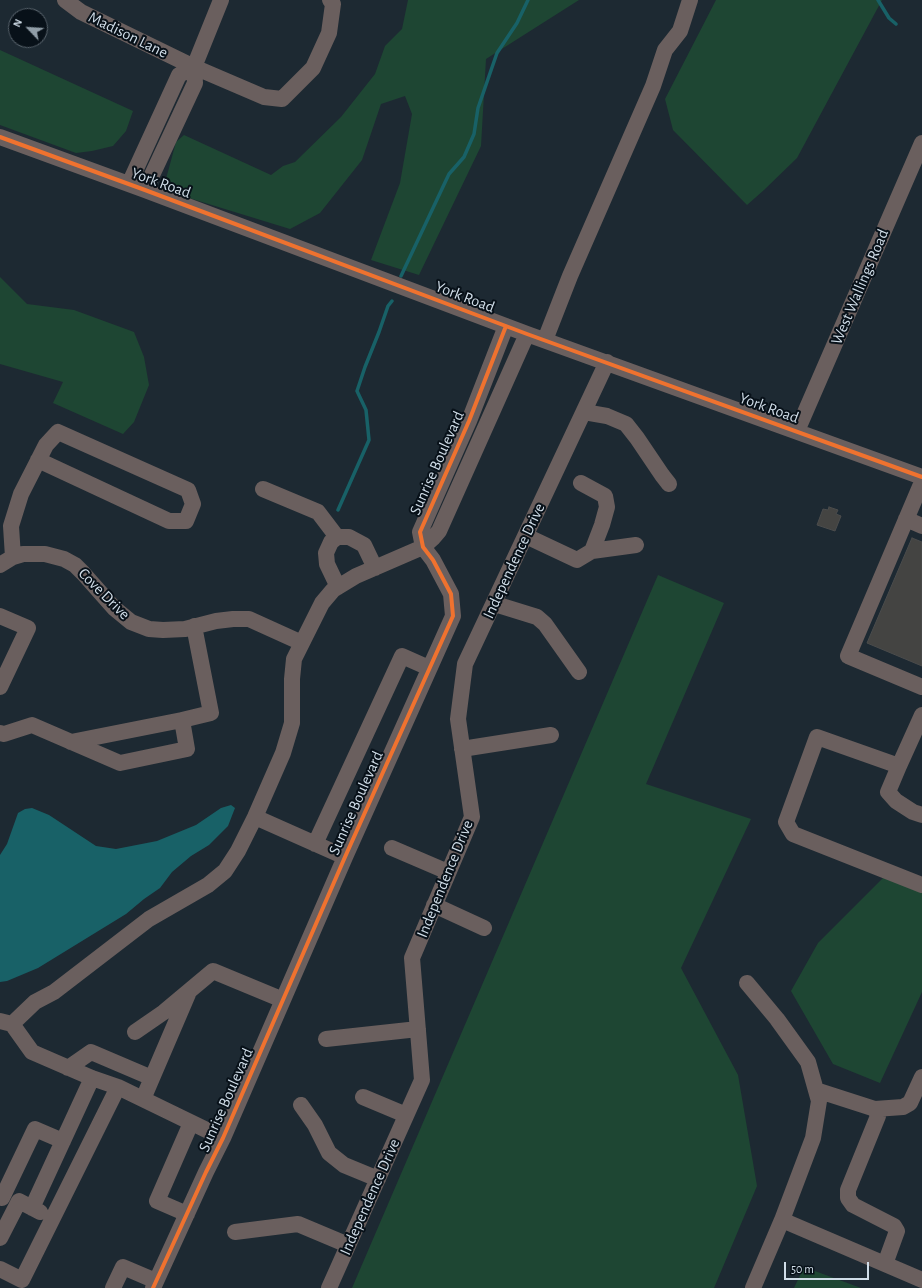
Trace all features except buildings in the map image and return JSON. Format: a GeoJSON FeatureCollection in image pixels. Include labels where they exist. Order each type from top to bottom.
{"type":"FeatureCollection","features":[{"type":"Feature","properties":{"kind":"street","name":"Madison Lane"},"geometry":{"type":"LineString","coordinates":[[65,0],[81,12],[194,67],[264,97],[282,99],[313,68],[329,33],[333,4],[330,0]]}},
{"type":"Feature","properties":{"kind":"street"},"geometry":{"type":"LineString","coordinates":[[145,190],[195,83],[194,67],[221,0]]}},
{"type":"Feature","properties":{"kind":"street"},"geometry":{"type":"LineString","coordinates":[[545,340],[570,276],[652,86],[665,50],[680,31],[690,0]]}},
{"type":"Feature","properties":{"kind":"street"},"geometry":{"type":"LineString","coordinates":[[129,184],[179,75],[194,67]]}},
{"type":"Feature","properties":{"kind":"street","name":"York Road"},"geometry":{"type":"LineString","coordinates":[[0,137],[527,334],[922,477]]}},
{"type":"Feature","properties":{"kind":"street","name":"West Wallings Road"},"geometry":{"type":"LineString","coordinates":[[797,431],[922,143]]}},
{"type":"Feature","properties":{"kind":"street","name":"Sunrise Boulevard"},"geometry":{"type":"LineString","coordinates":[[154,1285],[223,1138],[345,857],[453,616],[451,594],[433,560],[424,547],[420,532],[469,421],[506,326]]}},
{"type":"Feature","properties":{"kind":"street","name":"Sunrise Boulevard"},"geometry":{"type":"LineString","coordinates":[[223,1138],[118,1087],[92,1078],[32,1052],[6,1022],[35,1002],[54,992],[149,919],[208,885],[225,871],[238,851],[255,817],[283,753],[292,723],[292,678],[294,659],[322,603],[333,590],[356,576],[424,547],[434,538],[439,531],[527,334]]}},
{"type":"Feature","properties":{"kind":"street","name":"Independence Drive"},"geometry":{"type":"LineString","coordinates":[[329,1288],[422,1080],[412,958],[472,817],[458,719],[465,664],[495,604],[607,362]]}},
{"type":"Feature","properties":{"kind":"street"},"geometry":{"type":"LineString","coordinates":[[584,412],[607,416],[626,424],[669,484]]}},
{"type":"Feature","properties":{"kind":"street"},"geometry":{"type":"LineString","coordinates":[[6,561],[11,526],[21,494],[38,460],[46,445],[58,432],[188,490],[193,504],[186,521],[169,521],[38,460]]}},
{"type":"Feature","properties":{"kind":"street"},"geometry":{"type":"LineString","coordinates":[[922,482],[848,656],[922,687]]}},
{"type":"Feature","properties":{"kind":"street"},"geometry":{"type":"LineString","coordinates":[[581,483],[605,496],[607,507],[602,525],[592,550]]}},
{"type":"Feature","properties":{"kind":"street"},"geometry":{"type":"LineString","coordinates":[[263,489],[318,512],[337,537]]}},
{"type":"Feature","properties":{"kind":"street"},"geometry":{"type":"LineString","coordinates":[[906,519],[922,526]]}},
{"type":"Feature","properties":{"kind":"street"},"geometry":{"type":"LineString","coordinates":[[526,536],[577,560],[592,550],[636,545]]}},
{"type":"Feature","properties":{"kind":"street"},"geometry":{"type":"LineString","coordinates":[[338,587],[326,559],[326,553],[331,542],[337,537],[349,537],[364,545],[375,568]]}},
{"type":"Feature","properties":{"kind":"street","name":"Cove Drive"},"geometry":{"type":"LineString","coordinates":[[6,561],[23,554],[54,555],[64,559],[75,565],[120,613],[131,622],[149,629],[163,630],[232,619],[250,620],[302,642]]}},
{"type":"Feature","properties":{"kind":"street"},"geometry":{"type":"LineString","coordinates":[[495,604],[537,618],[545,624],[579,672]]}},
{"type":"Feature","properties":{"kind":"street"},"geometry":{"type":"LineString","coordinates":[[0,616],[28,628],[0,687]]}},
{"type":"Feature","properties":{"kind":"street"},"geometry":{"type":"LineString","coordinates":[[71,742],[211,713],[194,626]]}},
{"type":"Feature","properties":{"kind":"street"},"geometry":{"type":"LineString","coordinates":[[315,844],[402,656],[429,668]]}},
{"type":"Feature","properties":{"kind":"street"},"geometry":{"type":"LineString","coordinates":[[922,715],[888,792],[896,801],[913,812],[922,815]]}},
{"type":"Feature","properties":{"kind":"street"},"geometry":{"type":"LineString","coordinates":[[0,733],[4,734],[32,725],[120,763],[187,749],[182,720]]}},
{"type":"Feature","properties":{"kind":"street"},"geometry":{"type":"LineString","coordinates":[[462,749],[551,735]]}},
{"type":"Feature","properties":{"kind":"street"},"geometry":{"type":"LineString","coordinates":[[899,766],[816,737],[786,822],[793,834],[922,885]]}},
{"type":"Feature","properties":{"kind":"street"},"geometry":{"type":"LineString","coordinates":[[255,817],[345,857]]}},
{"type":"Feature","properties":{"kind":"street"},"geometry":{"type":"LineString","coordinates":[[392,848],[448,872]]}},
{"type":"Feature","properties":{"kind":"street"},"geometry":{"type":"LineString","coordinates":[[434,905],[484,928]]}},
{"type":"Feature","properties":{"kind":"street"},"geometry":{"type":"LineString","coordinates":[[135,1032],[164,1012],[213,971],[283,1000]]}},
{"type":"Feature","properties":{"kind":"street"},"geometry":{"type":"LineString","coordinates":[[747,983],[778,1019],[808,1062],[819,1101],[813,1138],[782,1220],[753,1288]]}},
{"type":"Feature","properties":{"kind":"street"},"geometry":{"type":"LineString","coordinates":[[143,1099],[189,991]]}},
{"type":"Feature","properties":{"kind":"street"},"geometry":{"type":"LineString","coordinates":[[326,1039],[418,1029]]}},
{"type":"Feature","properties":{"kind":"street"},"geometry":{"type":"LineString","coordinates":[[68,1068],[91,1052],[152,1078]]}},
{"type":"Feature","properties":{"kind":"street"},"geometry":{"type":"LineString","coordinates":[[816,1090],[875,1110],[904,1107],[910,1103],[922,1077]]}},
{"type":"Feature","properties":{"kind":"street"},"geometry":{"type":"LineString","coordinates":[[0,1238],[25,1204],[63,1142],[92,1078]]}},
{"type":"Feature","properties":{"kind":"street"},"geometry":{"type":"LineString","coordinates":[[0,1269],[22,1280],[118,1087]]}},
{"type":"Feature","properties":{"kind":"street"},"geometry":{"type":"LineString","coordinates":[[363,1097],[406,1115]]}},
{"type":"Feature","properties":{"kind":"street"},"geometry":{"type":"LineString","coordinates":[[301,1105],[315,1124],[330,1153],[344,1165],[378,1179]]}},
{"type":"Feature","properties":{"kind":"street"},"geometry":{"type":"LineString","coordinates":[[875,1110],[878,1116],[848,1190],[848,1198],[853,1205],[894,1226],[897,1231],[884,1264]]}},
{"type":"Feature","properties":{"kind":"street"},"geometry":{"type":"LineString","coordinates":[[187,1214],[156,1201],[191,1123]]}},
{"type":"Feature","properties":{"kind":"street"},"geometry":{"type":"LineString","coordinates":[[52,1218],[25,1204],[1,1198],[35,1129],[63,1142]]}},
{"type":"Feature","properties":{"kind":"street"},"geometry":{"type":"LineString","coordinates":[[782,1220],[922,1280]]}},
{"type":"Feature","properties":{"kind":"street"},"geometry":{"type":"LineString","coordinates":[[235,1232],[298,1224],[348,1245]]}},
{"type":"Feature","properties":{"kind":"street"},"geometry":{"type":"LineString","coordinates":[[113,1288],[123,1267],[154,1285]]}},
{"type":"Feature","properties":{"kind":"green space"},"geometry":{"type":"Polygon","coordinates":[[[408,0],[579,0],[486,59],[481,146],[419,275],[371,260],[400,183],[412,114],[405,96],[381,104],[362,160],[320,213],[290,229],[163,190],[176,142],[184,135],[271,175],[283,166],[295,162],[341,117],[375,74],[385,46],[402,29],[408,0]]]}},
{"type":"Feature","properties":{"kind":"green space"},"geometry":{"type":"Polygon","coordinates":[[[716,0],[882,0],[797,158],[747,205],[673,130],[665,99],[716,0]]]}},
{"type":"Feature","properties":{"kind":"green space"},"geometry":{"type":"Polygon","coordinates":[[[0,50],[133,111],[126,131],[113,146],[76,153],[0,125],[0,50]]]}},
{"type":"Feature","properties":{"kind":"green space"},"geometry":{"type":"Polygon","coordinates":[[[0,277],[27,304],[74,310],[134,332],[144,357],[149,385],[134,422],[123,434],[53,403],[63,382],[0,364],[0,277]]]}},
{"type":"Feature","properties":{"kind":"green space"},"geometry":{"type":"Polygon","coordinates":[[[658,575],[724,603],[646,784],[751,819],[681,968],[738,1075],[757,1186],[714,1288],[352,1288],[658,575]]]}},
{"type":"Feature","properties":{"kind":"green space"},"geometry":{"type":"Polygon","coordinates":[[[885,876],[922,892],[922,992],[880,1083],[833,1064],[791,991],[818,943],[885,876]]]}},
{"type":"Feature","properties":{"kind":"green space"},"geometry":{"type":"Polygon","coordinates":[[[804,1267],[861,1288],[794,1288],[804,1267]]]}},
{"type":"Feature","properties":{"kind":"water"},"geometry":{"type":"Polygon","coordinates":[[[231,805],[235,808],[228,826],[209,845],[191,856],[172,872],[160,888],[126,914],[38,968],[7,981],[0,982],[0,855],[7,844],[18,813],[25,809],[32,808],[49,815],[96,846],[116,849],[157,841],[196,825],[221,808],[231,805]]]}},
{"type":"Feature","properties":{"kind":"waterway"},"geometry":{"type":"LineString","coordinates":[[401,276],[449,174],[464,157],[474,134],[478,108],[497,53],[517,23],[528,0]]}},
{"type":"Feature","properties":{"kind":"waterway"},"geometry":{"type":"LineString","coordinates":[[878,0],[889,18],[896,24]]}},
{"type":"Feature","properties":{"kind":"waterway"},"geometry":{"type":"LineString","coordinates":[[338,510],[369,440],[366,410],[357,391],[388,306],[392,301]]}},
{"type":"Feature","properties":{"kind":"cycle path"},"geometry":{"type":"LineString","coordinates":[[0,137],[527,334],[922,477]]}},
{"type":"Feature","properties":{"kind":"cycle path"},"geometry":{"type":"LineString","coordinates":[[153,1288],[223,1138],[345,857],[453,616],[451,594],[433,560],[423,547],[420,532],[469,421],[506,326]]}}]}
